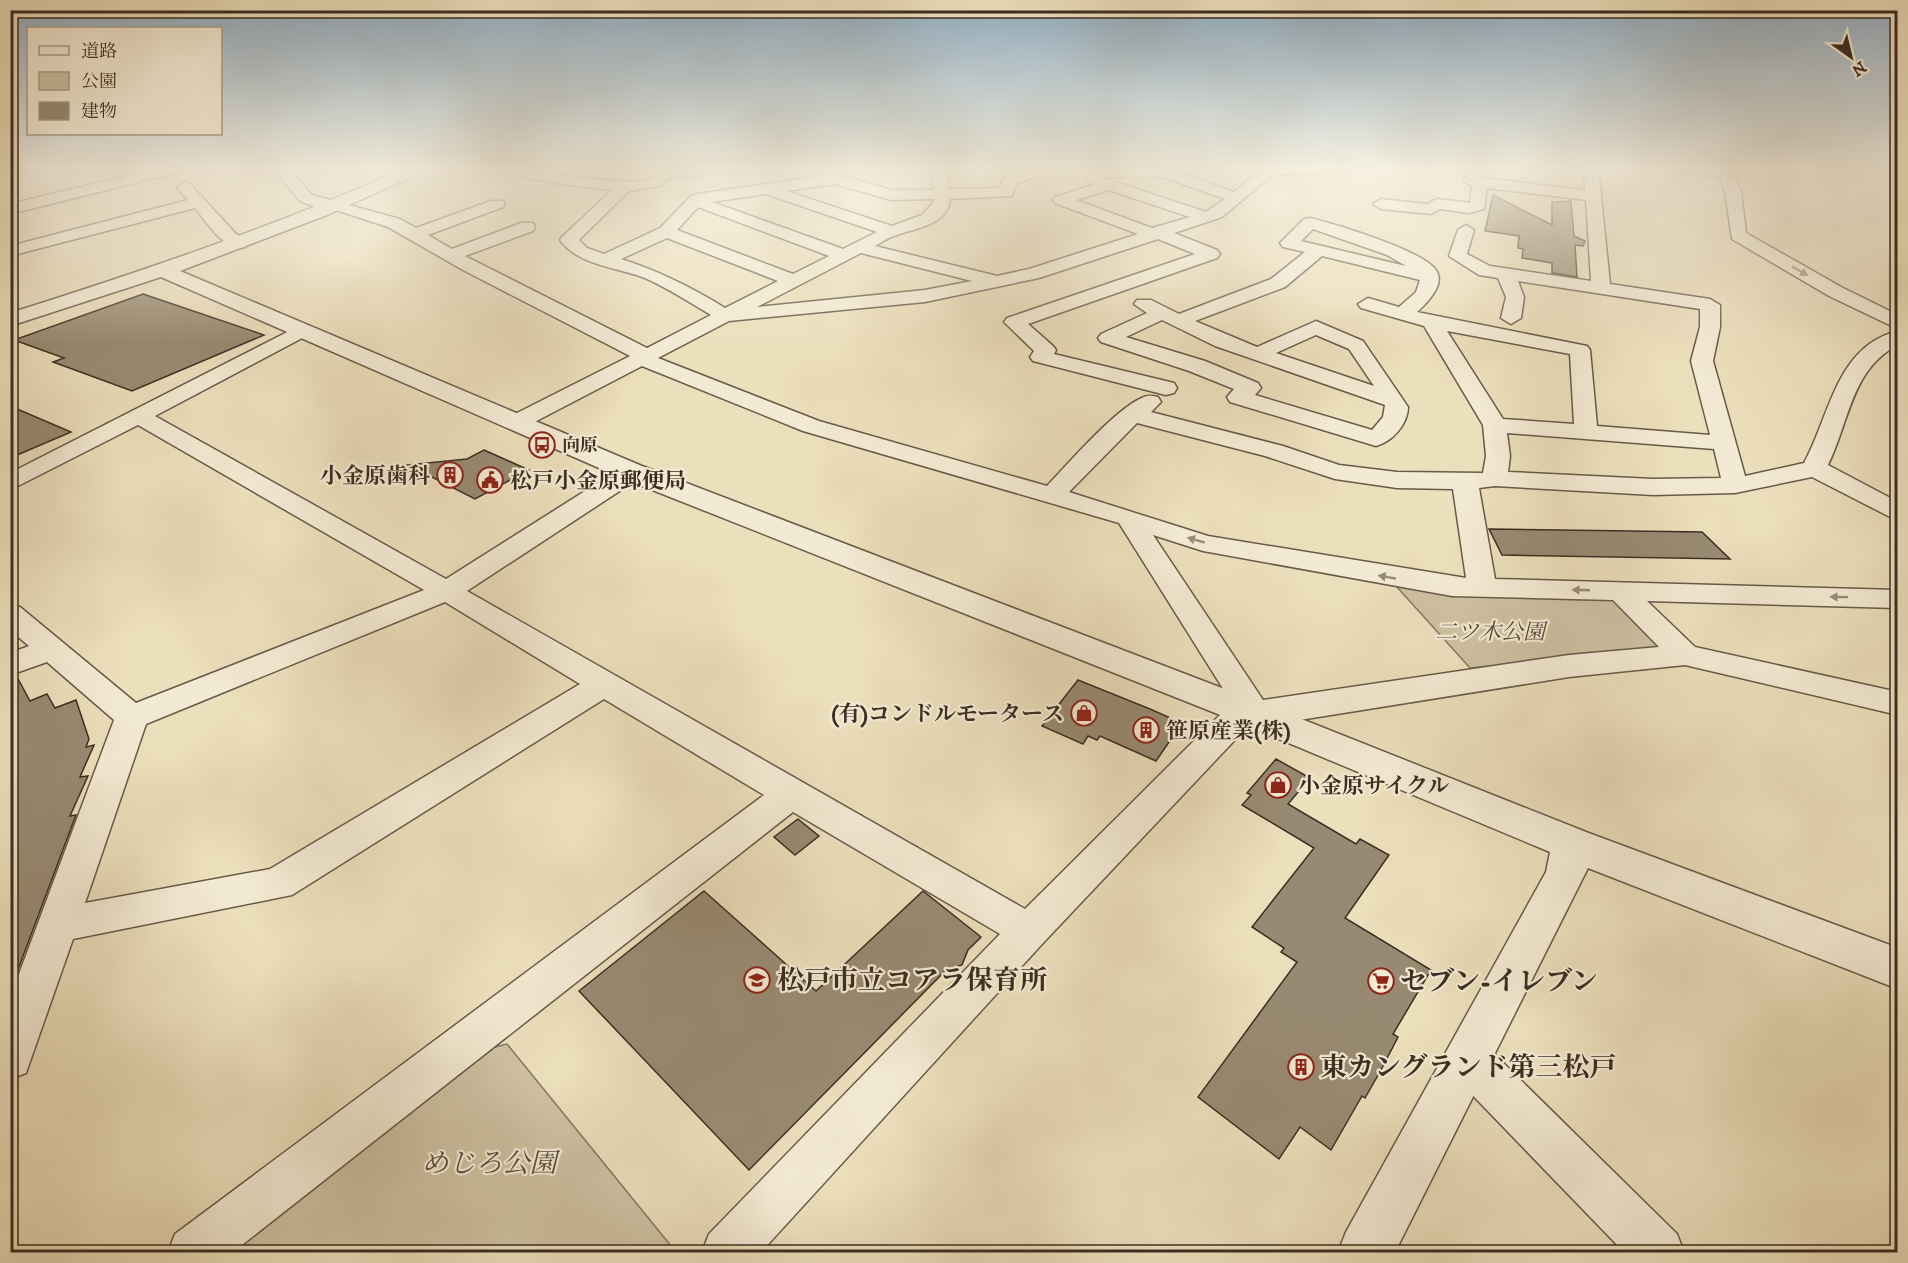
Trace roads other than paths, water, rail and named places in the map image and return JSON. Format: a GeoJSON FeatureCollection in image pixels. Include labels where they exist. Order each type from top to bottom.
{"type":"FeatureCollection","features":[{"type":"Feature","properties":{"kind":"street"},"geometry":{"type":"LineString","coordinates":[[10,251],[106,226]]}},
{"type":"Feature","properties":{"kind":"street"},"geometry":{"type":"LineString","coordinates":[[219,226],[229,237],[239,243]]}},
{"type":"Feature","properties":{"kind":"street"},"geometry":{"type":"LineString","coordinates":[[10,320],[162,270],[282,226]]}},
{"type":"Feature","properties":{"kind":"street"},"geometry":{"type":"LineString","coordinates":[[398,226],[645,357],[811,426],[1052,495],[1203,543],[1388,577],[1482,589],[1898,599]]}},
{"type":"Feature","properties":{"kind":"street"},"geometry":{"type":"LineString","coordinates":[[416,234],[438,226]]}},
{"type":"Feature","properties":{"kind":"street"},"geometry":{"type":"LineString","coordinates":[[584,226],[569,240],[581,252],[650,274],[680,288],[725,316],[943,294],[1061,266],[1176,226]]}},
{"type":"Feature","properties":{"kind":"street"},"geometry":{"type":"LineString","coordinates":[[608,259],[666,232],[672,226]]}},
{"type":"Feature","properties":{"kind":"street"},"geometry":{"type":"LineString","coordinates":[[773,226],[851,251],[997,282]]}},
{"type":"Feature","properties":{"kind":"street"},"geometry":{"type":"LineString","coordinates":[[876,226],[891,231]]}},
{"type":"Feature","properties":{"kind":"street"},"geometry":{"type":"LineString","coordinates":[[517,422],[891,231],[913,226]]}},
{"type":"Feature","properties":{"kind":"street"},"geometry":{"type":"LineString","coordinates":[[1052,495],[1124,422],[1166,388],[1040,357],[1046,350],[1014,322],[1211,254],[1136,226]]}},
{"type":"Feature","properties":{"kind":"street"},"geometry":{"type":"LineString","coordinates":[[1307,226],[1289,243],[1430,277]]}},
{"type":"Feature","properties":{"kind":"street"},"geometry":{"type":"LineString","coordinates":[[1320,226],[1393,250],[1428,271],[1430,283],[1421,299],[1401,314]]}},
{"type":"Feature","properties":{"kind":"street"},"geometry":{"type":"LineString","coordinates":[[1595,226],[1600,289]]}},
{"type":"Feature","properties":{"kind":"street"},"geometry":{"type":"LineString","coordinates":[[1736,226],[1738,235],[1836,292],[1898,323]]}},
{"type":"Feature","properties":{"kind":"street"},"geometry":{"type":"LineString","coordinates":[[452,255],[527,227]]}},
{"type":"Feature","properties":{"kind":"street"},"geometry":{"type":"LineString","coordinates":[[1466,230],[1458,256],[1475,267],[1506,275],[1710,305],[1710,327],[1702,361],[1735,485]]}},
{"type":"Feature","properties":{"kind":"street"},"geometry":{"type":"LineString","coordinates":[[666,232],[802,277],[832,278]]}},
{"type":"Feature","properties":{"kind":"street"},"geometry":{"type":"LineString","coordinates":[[1258,354],[1316,327],[1356,345],[1395,400],[1397,406],[1394,422],[1376,439],[1238,397],[1250,388],[1197,366],[1108,339],[1170,317],[1278,284],[1318,250]]}},
{"type":"Feature","properties":{"kind":"street"},"geometry":{"type":"LineString","coordinates":[[1061,266],[1222,342],[1395,400]]}},
{"type":"Feature","properties":{"kind":"street"},"geometry":{"type":"LineString","coordinates":[[162,270],[632,472],[1252,713],[1572,844],[1898,969]]}},
{"type":"Feature","properties":{"kind":"street"},"geometry":{"type":"LineString","coordinates":[[1506,275],[1515,297],[1511,318]]}},
{"type":"Feature","properties":{"kind":"street"},"geometry":{"type":"LineString","coordinates":[[854,284],[907,297]]}},
{"type":"Feature","properties":{"kind":"street"},"geometry":{"type":"LineString","coordinates":[[1368,304],[1431,322],[1580,350],[1586,432]]}},
{"type":"Feature","properties":{"kind":"street"},"geometry":{"type":"LineString","coordinates":[[1431,322],[1495,425],[1498,456],[1495,479]]}},
{"type":"Feature","properties":{"kind":"street"},"geometry":{"type":"LineString","coordinates":[[10,483],[301,331]]}},
{"type":"Feature","properties":{"kind":"street"},"geometry":{"type":"LineString","coordinates":[[1814,468],[1854,370],[1878,345],[1898,337]]}},
{"type":"Feature","properties":{"kind":"street"},"geometry":{"type":"LineString","coordinates":[[1134,415],[1274,451],[1335,472],[1397,480],[1465,482],[1495,479],[1653,487],[1735,485],[1814,468],[1898,513]]}},
{"type":"Feature","properties":{"kind":"street"},"geometry":{"type":"LineString","coordinates":[[138,416],[447,591],[1029,931]]}},
{"type":"Feature","properties":{"kind":"street"},"geometry":{"type":"LineString","coordinates":[[1495,425],[1724,443]]}},
{"type":"Feature","properties":{"kind":"street"},"geometry":{"type":"LineString","coordinates":[[10,1058],[132,717],[447,591],[632,472]]}},
{"type":"Feature","properties":{"kind":"street"},"geometry":{"type":"LineString","coordinates":[[1465,482],[1482,589]]}},
{"type":"Feature","properties":{"kind":"street"},"geometry":{"type":"LineString","coordinates":[[1130,520],[1252,713]]}},
{"type":"Feature","properties":{"kind":"street"},"geometry":{"type":"LineString","coordinates":[[1621,592],[1685,655]]}},
{"type":"Feature","properties":{"kind":"street"},"geometry":{"type":"LineString","coordinates":[[10,614],[132,717]]}},
{"type":"Feature","properties":{"kind":"street"},"geometry":{"type":"LineString","coordinates":[[10,665],[50,649]]}},
{"type":"Feature","properties":{"kind":"street"},"geometry":{"type":"LineString","coordinates":[[727,1252],[1029,931],[1252,713],[1569,666],[1685,655],[1898,704]]}},
{"type":"Feature","properties":{"kind":"street"},"geometry":{"type":"LineString","coordinates":[[57,925],[278,884],[604,684]]}},
{"type":"Feature","properties":{"kind":"street"},"geometry":{"type":"LineString","coordinates":[[193,1252],[791,794]]}},
{"type":"Feature","properties":{"kind":"street"},"geometry":{"type":"LineString","coordinates":[[1366,1252],[1566,874],[1572,844]]}},
{"type":"Feature","properties":{"kind":"street"},"geometry":{"type":"LineString","coordinates":[[1469,1060],[1659,1252]]}},
{"type":"Feature","properties":{"kind":"place","name":"向原"},"geometry":{"type":"Point","coordinates":[542,445]}},
{"type":"Feature","properties":{"kind":"place","name":"小金原歯科"},"geometry":{"type":"Point","coordinates":[450,475]}},
{"type":"Feature","properties":{"kind":"place","name":"松戸小金原郵便局"},"geometry":{"type":"Point","coordinates":[490,480]}},
{"type":"Feature","properties":{"kind":"place","name":"(有)コンドルモータース"},"geometry":{"type":"Point","coordinates":[1084,713]}},
{"type":"Feature","properties":{"kind":"place","name":"笹原産業(株)"},"geometry":{"type":"Point","coordinates":[1146,730]}},
{"type":"Feature","properties":{"kind":"place","name":"小金原サイクル"},"geometry":{"type":"Point","coordinates":[1278,785]}},
{"type":"Feature","properties":{"kind":"place","name":"松戸市立コアラ保育所"},"geometry":{"type":"Point","coordinates":[757,980]}},
{"type":"Feature","properties":{"kind":"place","name":"セブン-イレブン"},"geometry":{"type":"Point","coordinates":[1381,981]}},
{"type":"Feature","properties":{"kind":"place","name":"東カングランド第三松戸"},"geometry":{"type":"Point","coordinates":[1301,1067]}},
{"type":"Feature","properties":{"kind":"park label","name":"二ツ木公園"},"geometry":{"type":"Point","coordinates":[1490,631]}},
{"type":"Feature","properties":{"kind":"park label","name":"めじろ公園"},"geometry":{"type":"Point","coordinates":[489,1163]}}]}
